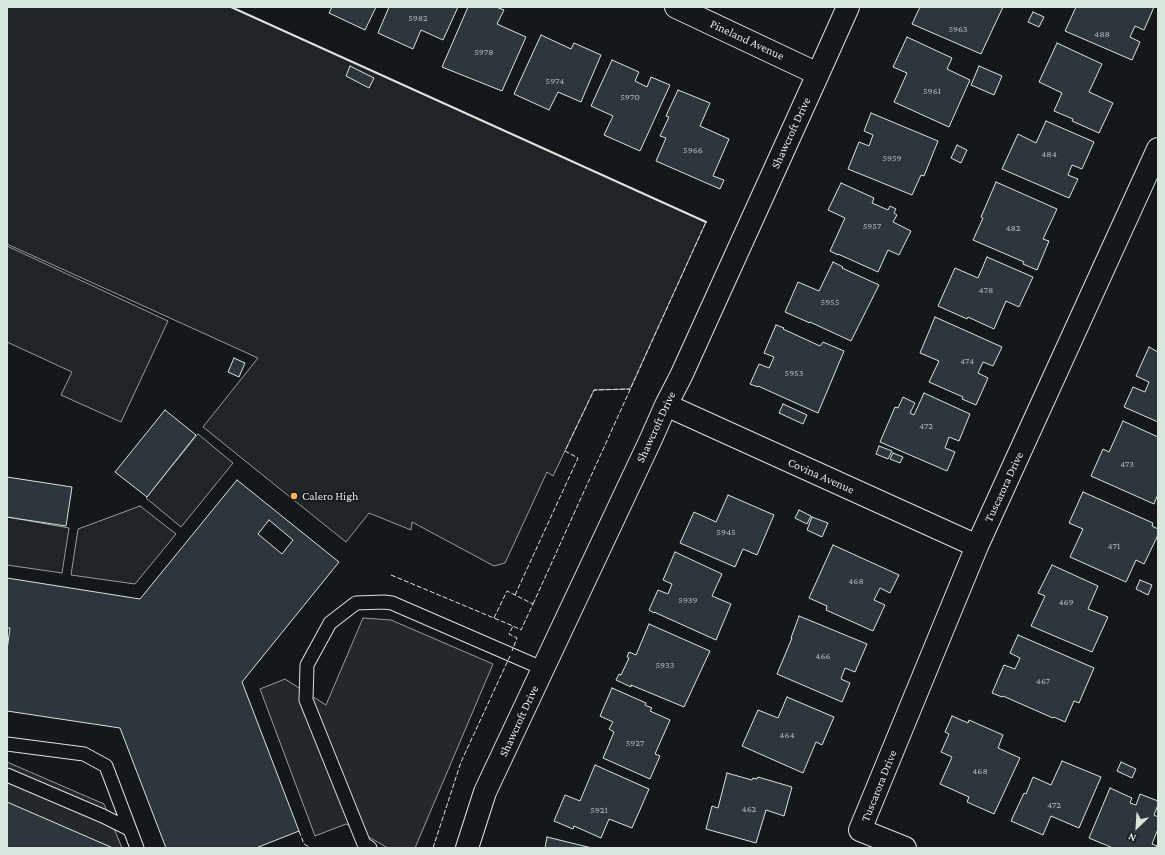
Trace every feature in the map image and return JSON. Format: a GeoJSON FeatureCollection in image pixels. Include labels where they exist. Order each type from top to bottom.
{"type":"FeatureCollection","features":[{"type":"Feature","properties":{"kind":"street","name":"Pineland Avenue"},"geometry":{"type":"LineString","coordinates":[[676,7],[818,74]]}},
{"type":"Feature","properties":{"kind":"street","name":"Shawcroft Drive"},"geometry":{"type":"LineString","coordinates":[[467,848],[485,792],[694,347],[848,7]]}},
{"type":"Feature","properties":{"kind":"street","name":"Tuscarora Drive"},"geometry":{"type":"LineString","coordinates":[[905,848],[860,830],[976,546],[1158,149]]}},
{"type":"Feature","properties":{"kind":"street","name":"Covina Avenue"},"geometry":{"type":"LineString","coordinates":[[666,405],[976,546]]}},
{"type":"Feature","properties":{"kind":"lane"},"geometry":{"type":"LineString","coordinates":[[370,848],[364,844],[306,700],[307,665],[330,623],[356,603],[392,603],[544,669]]}},
{"type":"Feature","properties":{"kind":"lane"},"geometry":{"type":"LineString","coordinates":[[7,744],[84,754],[106,766],[137,848]]}},
{"type":"Feature","properties":{"kind":"lane"},"geometry":{"type":"LineString","coordinates":[[7,775],[129,828]]}},
{"type":"Feature","properties":{"kind":"shaded area"},"geometry":{"type":"Polygon","coordinates":[[[7,7],[231,7],[706,222],[630,389],[594,390],[553,476],[547,472],[505,563],[494,566],[412,522],[411,530],[369,513],[346,542],[203,427],[258,358],[7,244],[7,7]]]}},
{"type":"Feature","properties":{"kind":"shaded area"},"geometry":{"type":"Polygon","coordinates":[[[7,246],[168,321],[121,422],[61,395],[72,372],[7,342],[7,246]]]}},
{"type":"Feature","properties":{"kind":"shaded area"},"geometry":{"type":"Polygon","coordinates":[[[198,434],[233,463],[181,527],[146,498],[198,434]]]}},
{"type":"Feature","properties":{"kind":"shaded area"},"geometry":{"type":"Polygon","coordinates":[[[140,506],[176,534],[135,584],[71,575],[78,529],[140,506]]]}},
{"type":"Feature","properties":{"kind":"shaded area"},"geometry":{"type":"Polygon","coordinates":[[[7,517],[69,528],[62,573],[7,565],[7,517]]]}},
{"type":"Feature","properties":{"kind":"shaded area"},"geometry":{"type":"Polygon","coordinates":[[[363,618],[391,620],[493,664],[415,848],[388,848],[346,824],[315,836],[260,689],[285,679],[326,705],[363,618]]]}},
{"type":"Feature","properties":{"kind":"shaded area"},"geometry":{"type":"Polygon","coordinates":[[[7,762],[104,804],[122,848],[7,848],[7,762]]]}},
{"type":"Feature","properties":{"kind":"building"},"geometry":{"type":"Polygon","coordinates":[[[332,7],[376,7],[365,30],[329,13],[332,7]]]}},
{"type":"Feature","properties":{"kind":"building"},"geometry":{"type":"Polygon","coordinates":[[[389,7],[458,7],[443,40],[421,30],[413,49],[378,33],[389,7]]]}},
{"type":"Feature","properties":{"kind":"building"},"geometry":{"type":"Polygon","coordinates":[[[468,7],[496,7],[504,10],[497,24],[526,37],[502,91],[442,67],[468,7]]]}},
{"type":"Feature","properties":{"kind":"building"},"geometry":{"type":"Polygon","coordinates":[[[920,7],[1003,7],[981,54],[912,24],[920,7]]]}},
{"type":"Feature","properties":{"kind":"building"},"geometry":{"type":"Polygon","coordinates":[[[1076,7],[1154,7],[1144,30],[1135,26],[1130,37],[1140,42],[1132,60],[1065,31],[1076,7]]]}},
{"type":"Feature","properties":{"kind":"building"},"geometry":{"type":"Polygon","coordinates":[[[1033,12],[1044,17],[1039,27],[1028,22],[1033,12]]]}},
{"type":"Feature","properties":{"kind":"building"},"geometry":{"type":"Polygon","coordinates":[[[541,35],[571,49],[574,43],[601,55],[581,102],[558,92],[549,110],[514,94],[541,35]]]}},
{"type":"Feature","properties":{"kind":"building"},"geometry":{"type":"Polygon","coordinates":[[[907,37],[952,58],[947,69],[970,80],[949,127],[894,102],[907,73],[893,67],[907,37]]]}},
{"type":"Feature","properties":{"kind":"building"},"geometry":{"type":"Polygon","coordinates":[[[1057,43],[1102,64],[1089,92],[1113,103],[1099,133],[1054,111],[1062,93],[1039,82],[1057,43]]]}},
{"type":"Feature","properties":{"kind":"building"},"geometry":{"type":"Polygon","coordinates":[[[612,60],[639,72],[635,81],[647,87],[651,77],[670,85],[640,151],[604,135],[613,116],[591,106],[612,60]]]}},
{"type":"Feature","properties":{"kind":"building"},"geometry":{"type":"Polygon","coordinates":[[[350,66],[374,78],[369,88],[346,76],[350,66]]]}},
{"type":"Feature","properties":{"kind":"building"},"geometry":{"type":"Polygon","coordinates":[[[979,66],[1002,76],[994,95],[971,85],[979,66]]]}},
{"type":"Feature","properties":{"kind":"building"},"geometry":{"type":"Polygon","coordinates":[[[678,90],[710,103],[700,126],[729,139],[713,176],[724,180],[720,189],[656,161],[666,138],[660,136],[669,117],[666,116],[678,90]]]}},
{"type":"Feature","properties":{"kind":"building"},"geometry":{"type":"Polygon","coordinates":[[[871,113],[938,141],[924,176],[921,175],[912,195],[848,169],[859,142],[869,146],[873,135],[864,131],[871,113]]]}},
{"type":"Feature","properties":{"kind":"building"},"geometry":{"type":"Polygon","coordinates":[[[1046,121],[1094,142],[1082,169],[1072,165],[1068,175],[1078,179],[1069,198],[1002,169],[1018,134],[1036,143],[1046,121]]]}},
{"type":"Feature","properties":{"kind":"building"},"geometry":{"type":"Polygon","coordinates":[[[957,145],[967,150],[961,163],[951,158],[957,145]]]}},
{"type":"Feature","properties":{"kind":"building"},"geometry":{"type":"Polygon","coordinates":[[[996,182],[1057,209],[1043,239],[1049,241],[1037,270],[1023,264],[1024,262],[973,240],[996,182]]]}},
{"type":"Feature","properties":{"kind":"building"},"geometry":{"type":"Polygon","coordinates":[[[841,183],[874,198],[872,203],[888,210],[890,206],[896,209],[894,213],[897,215],[893,222],[911,231],[899,255],[888,250],[878,272],[830,251],[845,218],[828,210],[841,183]]]}},
{"type":"Feature","properties":{"kind":"building"},"geometry":{"type":"Polygon","coordinates":[[[987,257],[1033,277],[1019,307],[1006,301],[994,329],[968,317],[967,319],[938,306],[955,268],[978,278],[987,257]]]}},
{"type":"Feature","properties":{"kind":"building"},"geometry":{"type":"Polygon","coordinates":[[[833,262],[843,267],[842,268],[879,285],[851,341],[785,312],[798,282],[819,291],[833,262]]]}},
{"type":"Feature","properties":{"kind":"building"},"geometry":{"type":"Polygon","coordinates":[[[935,317],[1002,347],[993,366],[983,362],[978,373],[988,378],[976,405],[962,399],[963,397],[929,382],[939,361],[920,353],[935,317]]]}},
{"type":"Feature","properties":{"kind":"building"},"geometry":{"type":"Polygon","coordinates":[[[776,325],[820,346],[823,342],[844,351],[818,413],[758,386],[750,384],[759,364],[769,368],[774,357],[764,353],[776,325]]]}},
{"type":"Feature","properties":{"kind":"building"},"geometry":{"type":"Polygon","coordinates":[[[1149,347],[1158,352],[1158,422],[1124,407],[1133,387],[1145,392],[1149,382],[1136,376],[1149,347]]]}},
{"type":"Feature","properties":{"kind":"building"},"geometry":{"type":"Polygon","coordinates":[[[234,358],[245,363],[239,377],[228,372],[234,358]]]}},
{"type":"Feature","properties":{"kind":"building"},"geometry":{"type":"Polygon","coordinates":[[[924,393],[970,414],[959,441],[949,437],[945,448],[955,452],[947,471],[880,442],[895,407],[898,408],[903,397],[915,403],[910,413],[914,415],[924,393]]]}},
{"type":"Feature","properties":{"kind":"building"},"geometry":{"type":"Polygon","coordinates":[[[783,404],[807,415],[803,424],[779,413],[783,404]]]}},
{"type":"Feature","properties":{"kind":"building"},"geometry":{"type":"Polygon","coordinates":[[[165,410],[196,435],[147,497],[115,472],[165,410]]]}},
{"type":"Feature","properties":{"kind":"building"},"geometry":{"type":"Polygon","coordinates":[[[1123,421],[1158,437],[1158,494],[1154,504],[1091,476],[1103,449],[1109,452],[1123,421]]]}},
{"type":"Feature","properties":{"kind":"building"},"geometry":{"type":"Polygon","coordinates":[[[879,446],[892,451],[888,459],[876,454],[879,446]]]}},
{"type":"Feature","properties":{"kind":"building"},"geometry":{"type":"Polygon","coordinates":[[[893,453],[903,457],[900,463],[890,459],[893,453]]]}},
{"type":"Feature","properties":{"kind":"building"},"geometry":{"type":"Polygon","coordinates":[[[7,477],[72,487],[66,526],[7,517],[7,477]]]}},
{"type":"Feature","properties":{"kind":"building"},"geometry":{"type":"Polygon","coordinates":[[[237,480],[339,562],[242,682],[299,831],[256,848],[166,848],[120,728],[7,711],[7,650],[10,628],[7,628],[7,578],[140,599],[237,480]],[[269,520],[258,534],[282,554],[293,540],[269,520]]]}},
{"type":"Feature","properties":{"kind":"building"},"geometry":{"type":"Polygon","coordinates":[[[1083,492],[1153,523],[1152,526],[1158,529],[1158,535],[1144,564],[1136,560],[1126,582],[1070,557],[1083,529],[1069,523],[1083,492]]]}},
{"type":"Feature","properties":{"kind":"building"},"geometry":{"type":"Polygon","coordinates":[[[728,495],[774,515],[757,555],[743,549],[735,567],[680,543],[694,512],[716,522],[728,495]]]}},
{"type":"Feature","properties":{"kind":"building"},"geometry":{"type":"Polygon","coordinates":[[[799,510],[811,516],[807,524],[795,518],[799,510]]]}},
{"type":"Feature","properties":{"kind":"building"},"geometry":{"type":"Polygon","coordinates":[[[812,517],[828,523],[822,537],[807,530],[812,517]]]}},
{"type":"Feature","properties":{"kind":"building"},"geometry":{"type":"Polygon","coordinates":[[[833,545],[899,575],[890,593],[880,588],[874,600],[885,605],[873,631],[826,610],[827,606],[809,598],[833,545]]]}},
{"type":"Feature","properties":{"kind":"building"},"geometry":{"type":"Polygon","coordinates":[[[675,552],[722,574],[712,596],[731,604],[716,640],[649,610],[658,590],[668,594],[672,584],[663,580],[675,552]]]}},
{"type":"Feature","properties":{"kind":"building"},"geometry":{"type":"Polygon","coordinates":[[[1052,565],[1098,586],[1088,609],[1108,617],[1092,652],[1031,626],[1045,596],[1038,593],[1052,565]]]}},
{"type":"Feature","properties":{"kind":"building"},"geometry":{"type":"Polygon","coordinates":[[[1140,580],[1152,585],[1148,595],[1136,589],[1140,580]]]}},
{"type":"Feature","properties":{"kind":"building"},"geometry":{"type":"Polygon","coordinates":[[[799,616],[867,644],[855,672],[845,668],[841,679],[850,683],[842,702],[777,674],[792,638],[799,616]]]}},
{"type":"Feature","properties":{"kind":"building"},"geometry":{"type":"Polygon","coordinates":[[[649,624],[710,651],[684,707],[616,680],[619,674],[621,675],[629,658],[627,657],[629,652],[636,655],[649,624]]]}},
{"type":"Feature","properties":{"kind":"building"},"geometry":{"type":"Polygon","coordinates":[[[1018,635],[1094,668],[1079,703],[1074,701],[1065,722],[1003,696],[1002,697],[992,693],[1004,665],[1015,669],[1020,658],[1010,653],[1018,635]]]}},
{"type":"Feature","properties":{"kind":"building"},"geometry":{"type":"Polygon","coordinates":[[[612,688],[646,703],[645,705],[652,708],[650,711],[670,720],[655,754],[660,756],[650,779],[603,758],[614,732],[609,729],[613,722],[600,716],[612,688]]]}},
{"type":"Feature","properties":{"kind":"building"},"geometry":{"type":"Polygon","coordinates":[[[787,697],[834,717],[822,745],[816,742],[803,773],[742,746],[758,710],[778,718],[787,697]]]}},
{"type":"Feature","properties":{"kind":"building"},"geometry":{"type":"Polygon","coordinates":[[[952,716],[968,723],[969,720],[1003,735],[998,748],[1020,758],[994,814],[967,802],[969,797],[940,784],[952,757],[941,752],[949,734],[945,732],[952,716]]]}},
{"type":"Feature","properties":{"kind":"building"},"geometry":{"type":"Polygon","coordinates":[[[1062,761],[1101,777],[1079,828],[1051,816],[1043,835],[1011,821],[1024,793],[1026,794],[1033,777],[1051,785],[1062,761]]]}},
{"type":"Feature","properties":{"kind":"building"},"geometry":{"type":"Polygon","coordinates":[[[1121,762],[1136,769],[1132,778],[1117,771],[1121,762]]]}},
{"type":"Feature","properties":{"kind":"building"},"geometry":{"type":"Polygon","coordinates":[[[595,765],[649,789],[632,828],[609,819],[601,838],[574,826],[573,829],[554,821],[565,795],[580,801],[595,765]]]}},
{"type":"Feature","properties":{"kind":"building"},"geometry":{"type":"Polygon","coordinates":[[[727,773],[752,780],[753,778],[757,779],[758,777],[792,787],[784,816],[766,810],[756,843],[706,829],[712,806],[718,808],[727,773]]]}},
{"type":"Feature","properties":{"kind":"building"},"geometry":{"type":"Polygon","coordinates":[[[1110,788],[1132,798],[1130,803],[1136,805],[1140,794],[1158,801],[1154,815],[1158,817],[1158,829],[1152,844],[1157,846],[1156,848],[1113,848],[1089,838],[1110,788]]]}},
{"type":"Feature","properties":{"kind":"building"},"geometry":{"type":"Polygon","coordinates":[[[7,802],[113,848],[7,848],[7,802]]]}},
{"type":"Feature","properties":{"kind":"building"},"geometry":{"type":"Polygon","coordinates":[[[547,837],[592,848],[545,848],[547,837]]]}},
{"type":"Feature","properties":{"kind":"fence"},"geometry":{"type":"LineString","coordinates":[[533,604],[706,222]]}},
{"type":"Feature","properties":{"kind":"fence"},"geometry":{"type":"LineString","coordinates":[[515,595],[578,458],[565,451],[594,390],[630,389]]}},
{"type":"Feature","properties":{"kind":"fence"},"geometry":{"type":"LineString","coordinates":[[391,575],[513,626],[509,634],[517,638],[512,651]]}},
{"type":"Feature","properties":{"kind":"fence"},"geometry":{"type":"LineString","coordinates":[[494,618],[507,591],[533,604],[521,630],[513,626]]}},
{"type":"Feature","properties":{"kind":"fence"},"geometry":{"type":"LineString","coordinates":[[433,848],[461,762],[510,656]]}},
{"type":"Feature","properties":{"kind":"fence"},"geometry":{"type":"LineString","coordinates":[[299,831],[304,844],[311,848]]}},
{"type":"Feature","properties":{"kind":"wall"},"geometry":{"type":"LineString","coordinates":[[231,7],[706,222]]}},
{"type":"Feature","properties":{"kind":"place","name":"Calero High"},"geometry":{"type":"Point","coordinates":[294,496]}}]}
